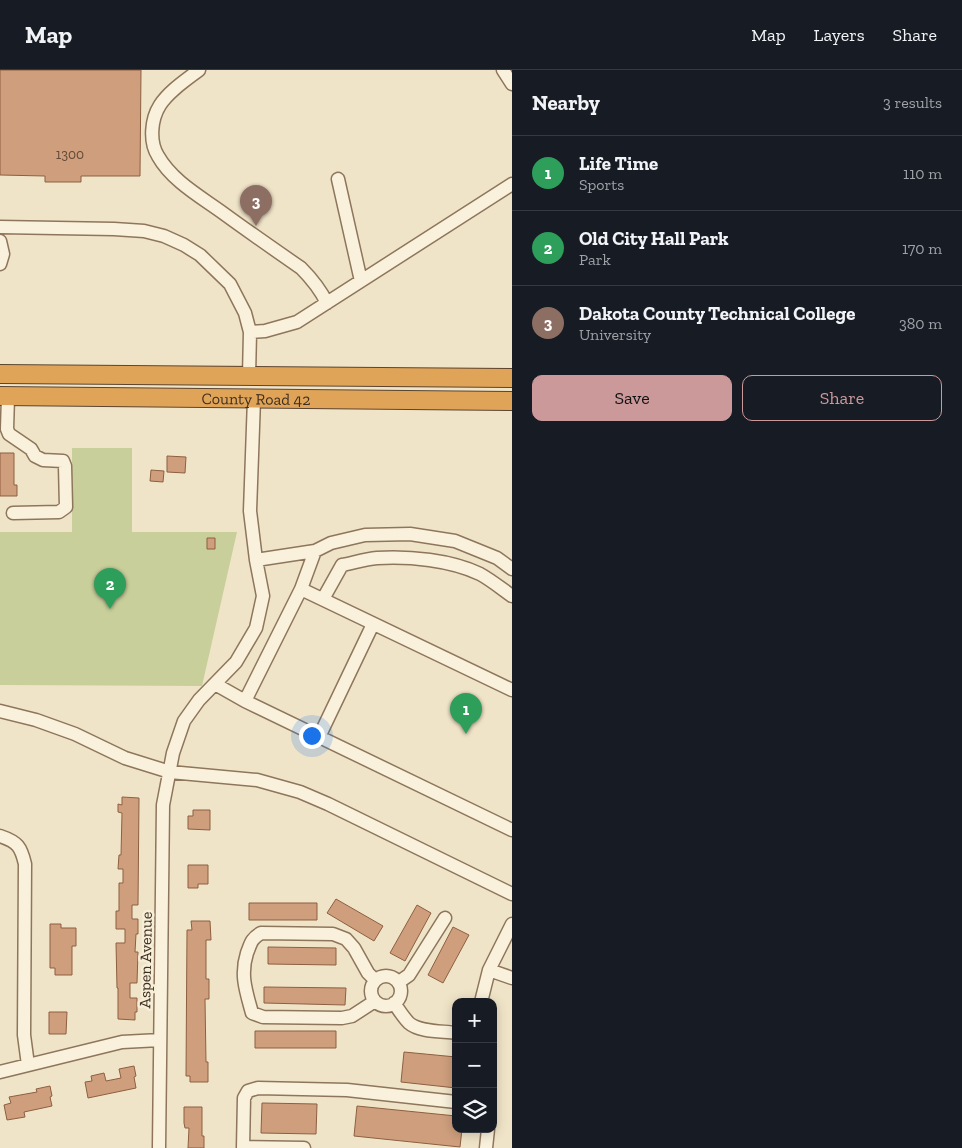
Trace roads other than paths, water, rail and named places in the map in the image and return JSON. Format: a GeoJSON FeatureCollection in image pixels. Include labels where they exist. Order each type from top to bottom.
{"type":"FeatureCollection","features":[{"type":"Feature","properties":{"kind":"highway","name":"County Road 42"},"geometry":{"type":"LineString","coordinates":[[0,374],[512,378]]}},
{"type":"Feature","properties":{"kind":"highway"},"geometry":{"type":"LineString","coordinates":[[41,397],[95,387],[238,386],[246,385],[249,376]]}},
{"type":"Feature","properties":{"kind":"highway"},"geometry":{"type":"LineString","coordinates":[[254,399],[256,392],[265,388],[420,385],[449,378]]}},
{"type":"Feature","properties":{"kind":"highway","name":"County Road 42"},"geometry":{"type":"LineString","coordinates":[[4,396],[512,401]]}},
{"type":"Feature","properties":{"kind":"street"},"geometry":{"type":"LineString","coordinates":[[199,70],[168,95],[160,105],[153,121],[152,133],[158,157],[188,188],[301,268],[319,287],[327,303]]}},
{"type":"Feature","properties":{"kind":"street"},"geometry":{"type":"LineString","coordinates":[[503,70],[512,84]]}},
{"type":"Feature","properties":{"kind":"street"},"geometry":{"type":"LineString","coordinates":[[338,179],[361,281]]}},
{"type":"Feature","properties":{"kind":"street"},"geometry":{"type":"LineString","coordinates":[[250,332],[265,331],[297,322],[512,184]]}},
{"type":"Feature","properties":{"kind":"street"},"geometry":{"type":"LineString","coordinates":[[0,227],[114,228],[148,232],[164,236],[184,245],[200,255],[230,284],[245,313],[250,332],[249,376]]}},
{"type":"Feature","properties":{"kind":"street"},"geometry":{"type":"LineString","coordinates":[[0,241],[3,254],[0,264]]}},
{"type":"Feature","properties":{"kind":"street"},"geometry":{"type":"LineString","coordinates":[[4,396],[9,434],[32,449],[35,456],[43,460],[63,461],[65,466],[66,507],[59,512],[13,514]]}},
{"type":"Feature","properties":{"kind":"street","name":"Aspen Avenue"},"geometry":{"type":"LineString","coordinates":[[159,1148],[163,805],[173,753],[184,721],[200,700],[236,662],[256,628],[263,596],[250,511],[254,399]]}},
{"type":"Feature","properties":{"kind":"street"},"geometry":{"type":"LineString","coordinates":[[256,560],[315,551],[331,543],[365,535],[410,534],[455,541],[496,558],[512,569]]}},
{"type":"Feature","properties":{"kind":"street"},"geometry":{"type":"LineString","coordinates":[[245,701],[301,589],[315,551]]}},
{"type":"Feature","properties":{"kind":"street"},"geometry":{"type":"LineString","coordinates":[[479,574],[488,555]]}},
{"type":"Feature","properties":{"kind":"street"},"geometry":{"type":"LineString","coordinates":[[323,599],[342,565],[376,558],[436,561],[461,567],[479,574],[512,596]]}},
{"type":"Feature","properties":{"kind":"street"},"geometry":{"type":"LineString","coordinates":[[301,589],[512,690]]}},
{"type":"Feature","properties":{"kind":"street"},"geometry":{"type":"LineString","coordinates":[[319,737],[373,624]]}},
{"type":"Feature","properties":{"kind":"street"},"geometry":{"type":"LineString","coordinates":[[215,684],[245,701],[512,830]]}},
{"type":"Feature","properties":{"kind":"street"},"geometry":{"type":"LineString","coordinates":[[0,711],[36,720],[75,734],[124,758],[170,772],[256,780],[300,792],[512,894]]}},
{"type":"Feature","properties":{"kind":"street"},"geometry":{"type":"LineString","coordinates":[[0,836],[11,839],[22,849],[26,864],[24,1035],[28,1065]]}},
{"type":"Feature","properties":{"kind":"street"},"geometry":{"type":"LineString","coordinates":[[398,982],[409,975],[445,918]]}},
{"type":"Feature","properties":{"kind":"street"},"geometry":{"type":"LineString","coordinates":[[481,998],[489,970],[512,924]]}},
{"type":"Feature","properties":{"kind":"street"},"geometry":{"type":"LineString","coordinates":[[374,980],[354,948],[346,939],[333,934],[260,933],[252,938],[243,975],[252,1013],[263,1017],[342,1018],[352,1016],[375,1001]]}},
{"type":"Feature","properties":{"kind":"street"},"geometry":{"type":"LineString","coordinates":[[489,970],[512,978]]}},
{"type":"Feature","properties":{"kind":"street"},"geometry":{"type":"LineString","coordinates":[[387,975],[398,982],[401,994],[394,1003],[384,1006],[372,998],[370,991],[374,980],[387,975]]}},
{"type":"Feature","properties":{"kind":"street"},"geometry":{"type":"LineString","coordinates":[[394,1003],[410,1024],[418,1028],[452,1032]]}},
{"type":"Feature","properties":{"kind":"street"},"geometry":{"type":"LineString","coordinates":[[0,1072],[122,1042],[160,1040]]}},
{"type":"Feature","properties":{"kind":"street"},"geometry":{"type":"LineString","coordinates":[[304,1148],[243,1147],[244,1098],[248,1091],[258,1088],[346,1090],[452,1102]]}},
{"type":"Feature","properties":{"kind":"street"},"geometry":{"type":"LineString","coordinates":[[486,1148],[488,1133]]}},
{"type":"Feature","properties":{"kind":"place","name":"Dakota County Technical College"},"geometry":{"type":"Point","coordinates":[256,226]}},
{"type":"Feature","properties":{"kind":"place","name":"Old City Hall Park"},"geometry":{"type":"Point","coordinates":[110,609]}},
{"type":"Feature","properties":{"kind":"place","name":"Life Time"},"geometry":{"type":"Point","coordinates":[466,734]}}]}
